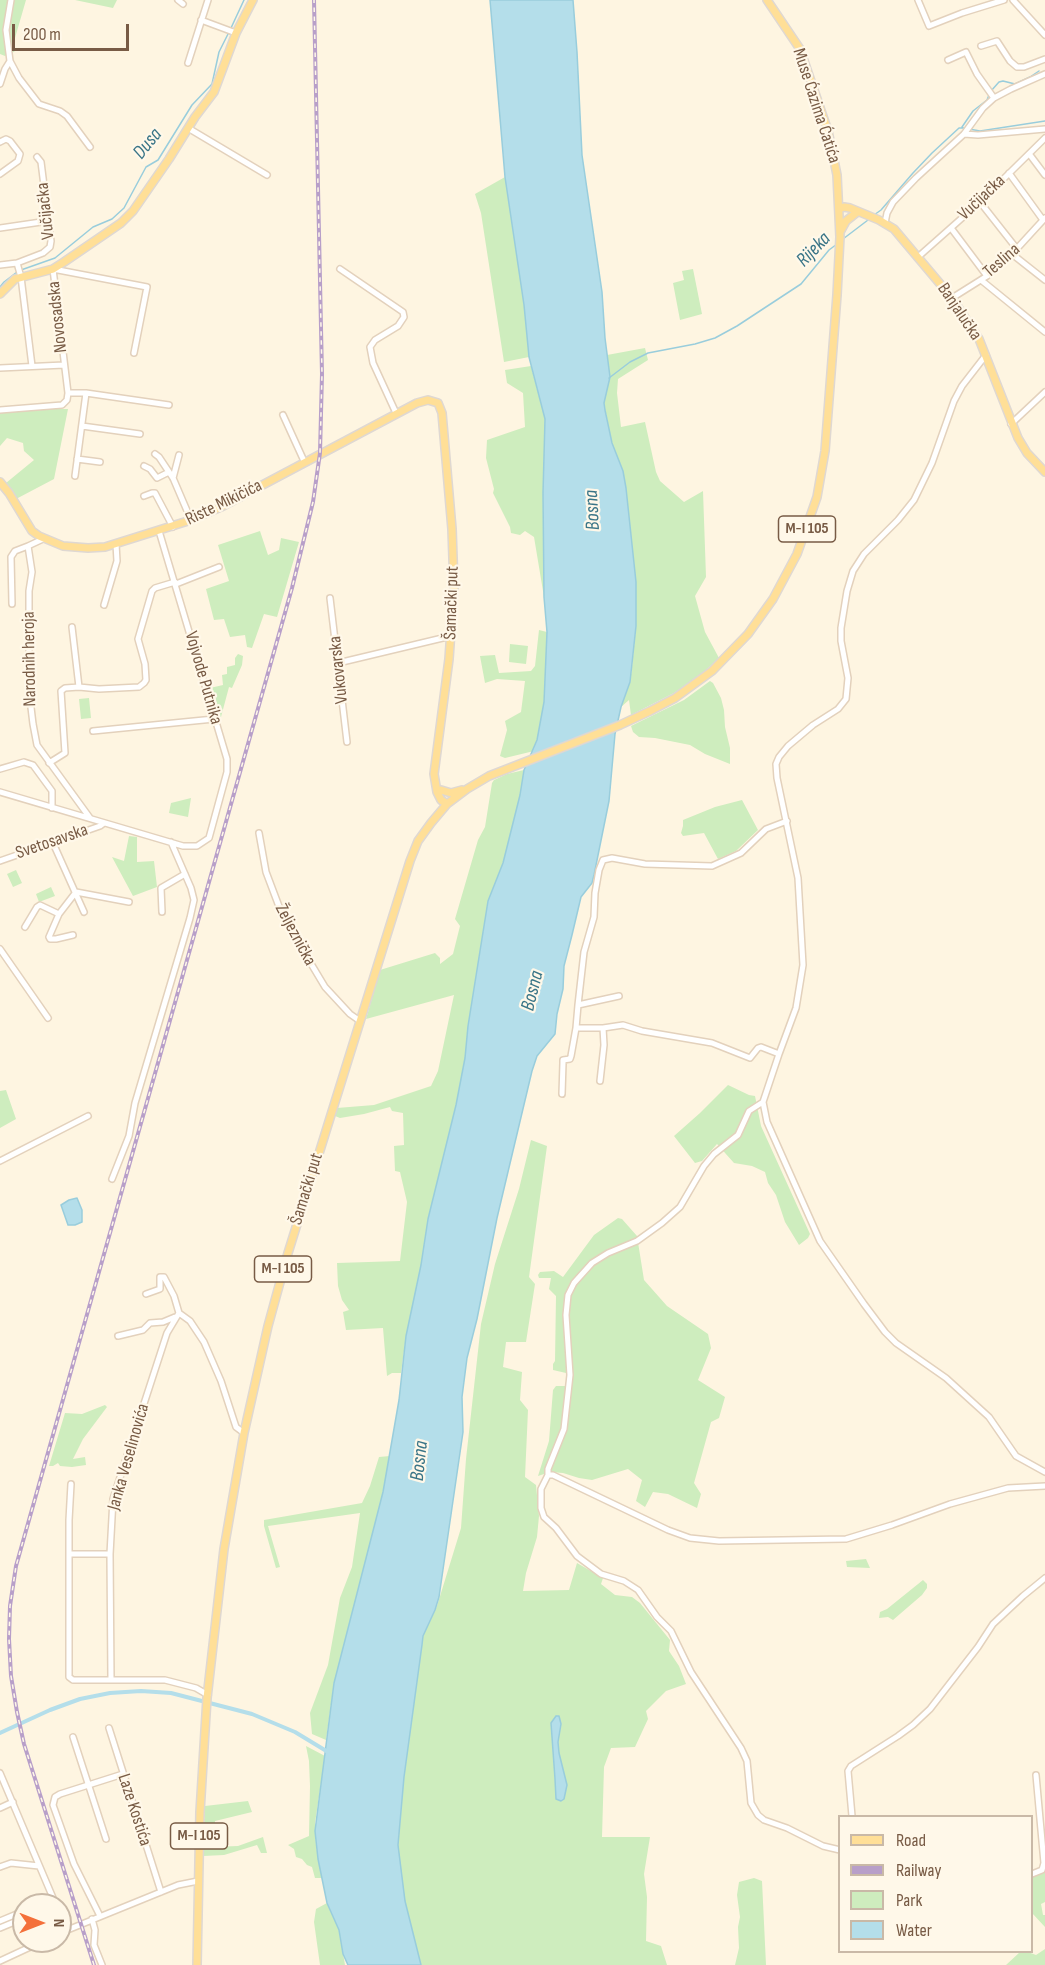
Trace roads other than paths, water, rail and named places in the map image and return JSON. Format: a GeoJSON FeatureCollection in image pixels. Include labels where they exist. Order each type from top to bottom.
{"type":"FeatureCollection","features":[{"type":"Feature","properties":{"kind":"main road"},"geometry":{"type":"LineString","coordinates":[[0,294],[20,276],[53,268],[126,218],[214,93],[232,31],[253,0]]}},
{"type":"Feature","properties":{"kind":"main road","name":"Muse Ćazima Ćatića"},"geometry":{"type":"LineString","coordinates":[[767,0],[793,37],[811,79],[833,151],[838,191]]}},
{"type":"Feature","properties":{"kind":"main road"},"geometry":{"type":"LineString","coordinates":[[838,191],[848,207],[860,214],[882,221]]}},
{"type":"Feature","properties":{"kind":"main road","name":"M-I 105"},"geometry":{"type":"LineString","coordinates":[[447,804],[489,776],[620,725],[689,689],[733,651],[773,599],[797,554],[817,497],[825,451],[840,236],[838,191]]}},
{"type":"Feature","properties":{"kind":"main road"},"geometry":{"type":"LineString","coordinates":[[839,209],[848,207]]}},
{"type":"Feature","properties":{"kind":"main road"},"geometry":{"type":"LineString","coordinates":[[839,209],[844,213],[860,214]]}},
{"type":"Feature","properties":{"kind":"main road"},"geometry":{"type":"LineString","coordinates":[[840,236],[846,221],[860,214]]}},
{"type":"Feature","properties":{"kind":"main road","name":"Banjalučka"},"geometry":{"type":"LineString","coordinates":[[882,221],[899,234],[952,298],[971,325],[986,355],[1011,424],[1027,453],[1045,472]]}},
{"type":"Feature","properties":{"kind":"main road","name":"Riste Mikičića"},"geometry":{"type":"LineString","coordinates":[[43,538],[63,546],[88,548],[116,544],[173,527],[221,507],[422,400],[432,400],[440,405],[443,425]]}},
{"type":"Feature","properties":{"kind":"main road","name":"Šamački put"},"geometry":{"type":"LineString","coordinates":[[434,781],[451,636],[454,568],[443,425]]}},
{"type":"Feature","properties":{"kind":"main road"},"geometry":{"type":"LineString","coordinates":[[0,482],[32,531],[43,538]]}},
{"type":"Feature","properties":{"kind":"main road"},"geometry":{"type":"LineString","coordinates":[[434,781],[446,797],[447,804]]}},
{"type":"Feature","properties":{"kind":"main road"},"geometry":{"type":"LineString","coordinates":[[434,781],[439,797],[447,804]]}},
{"type":"Feature","properties":{"kind":"main road"},"geometry":{"type":"LineString","coordinates":[[441,790],[451,793],[467,789]]}},
{"type":"Feature","properties":{"kind":"main road","name":"Šamački put"},"geometry":{"type":"LineString","coordinates":[[208,1696],[224,1549],[244,1433],[268,1326],[288,1253],[410,861],[424,831],[447,804]]}},
{"type":"Feature","properties":{"kind":"main road","name":"M-I 105"},"geometry":{"type":"LineString","coordinates":[[197,1965],[198,1881],[208,1696]]}},
{"type":"Feature","properties":{"kind":"street"},"geometry":{"type":"LineString","coordinates":[[11,0],[6,30],[10,61],[36,101],[67,116],[90,147]]}},
{"type":"Feature","properties":{"kind":"street"},"geometry":{"type":"LineString","coordinates":[[188,63],[207,0]]}},
{"type":"Feature","properties":{"kind":"street"},"geometry":{"type":"LineString","coordinates":[[918,0],[929,27],[962,13],[1004,0]]}},
{"type":"Feature","properties":{"kind":"street"},"geometry":{"type":"LineString","coordinates":[[1013,0],[1045,35]]}},
{"type":"Feature","properties":{"kind":"street"},"geometry":{"type":"LineString","coordinates":[[201,20],[232,31]]}},
{"type":"Feature","properties":{"kind":"street"},"geometry":{"type":"LineString","coordinates":[[981,46],[997,41],[1010,61],[1017,67],[1024,67],[1045,59]]}},
{"type":"Feature","properties":{"kind":"street"},"geometry":{"type":"LineString","coordinates":[[948,60],[966,52],[991,95]]}},
{"type":"Feature","properties":{"kind":"street"},"geometry":{"type":"LineString","coordinates":[[0,84],[10,61]]}},
{"type":"Feature","properties":{"kind":"street"},"geometry":{"type":"LineString","coordinates":[[882,221],[893,202],[964,133],[991,95],[1045,74]]}},
{"type":"Feature","properties":{"kind":"street"},"geometry":{"type":"LineString","coordinates":[[188,128],[267,175]]}},
{"type":"Feature","properties":{"kind":"street"},"geometry":{"type":"LineString","coordinates":[[964,133],[978,135],[1045,129]]}},
{"type":"Feature","properties":{"kind":"street","name":"Vučijačka"},"geometry":{"type":"LineString","coordinates":[[918,257],[980,202],[1045,138]]}},
{"type":"Feature","properties":{"kind":"street"},"geometry":{"type":"LineString","coordinates":[[0,142],[6,139],[10,141],[20,154],[18,160],[0,174]]}},
{"type":"Feature","properties":{"kind":"street"},"geometry":{"type":"LineString","coordinates":[[1030,155],[1045,175]]}},
{"type":"Feature","properties":{"kind":"street","name":"Vučijačka"},"geometry":{"type":"LineString","coordinates":[[17,264],[44,253],[50,247],[40,162],[37,157]]}},
{"type":"Feature","properties":{"kind":"street"},"geometry":{"type":"LineString","coordinates":[[1009,173],[1044,222]]}},
{"type":"Feature","properties":{"kind":"street"},"geometry":{"type":"LineString","coordinates":[[980,202],[1017,249]]}},
{"type":"Feature","properties":{"kind":"street"},"geometry":{"type":"LineString","coordinates":[[0,228],[48,221]]}},
{"type":"Feature","properties":{"kind":"street","name":"Teslina"},"geometry":{"type":"LineString","coordinates":[[952,298],[987,276],[1044,222]]}},
{"type":"Feature","properties":{"kind":"street"},"geometry":{"type":"LineString","coordinates":[[951,228],[987,276]]}},
{"type":"Feature","properties":{"kind":"street"},"geometry":{"type":"LineString","coordinates":[[1012,254],[1045,280]]}},
{"type":"Feature","properties":{"kind":"street"},"geometry":{"type":"LineString","coordinates":[[0,265],[17,264]]}},
{"type":"Feature","properties":{"kind":"street","name":"Novosadska"},"geometry":{"type":"LineString","coordinates":[[17,264],[32,366]]}},
{"type":"Feature","properties":{"kind":"street"},"geometry":{"type":"LineString","coordinates":[[53,268],[147,287],[134,353]]}},
{"type":"Feature","properties":{"kind":"street","name":"Novosadska"},"geometry":{"type":"LineString","coordinates":[[53,268],[68,393]]}},
{"type":"Feature","properties":{"kind":"street"},"geometry":{"type":"LineString","coordinates":[[340,268],[403,312],[404,317],[398,326],[375,340],[370,347],[373,363],[396,413]]}},
{"type":"Feature","properties":{"kind":"street"},"geometry":{"type":"LineString","coordinates":[[981,280],[1045,332]]}},
{"type":"Feature","properties":{"kind":"street"},"geometry":{"type":"LineString","coordinates":[[986,355],[962,386],[954,401],[932,463],[914,500],[898,520],[864,554],[853,571],[841,628],[841,641],[848,678],[848,691],[842,705],[800,736],[777,760],[777,778],[798,878],[803,965],[796,1008],[778,1054],[764,1102],[767,1122],[820,1241],[871,1314],[896,1342],[946,1378],[989,1418],[1016,1456],[1045,1472]]}},
{"type":"Feature","properties":{"kind":"street","name":"Novosadska"},"geometry":{"type":"LineString","coordinates":[[0,368],[63,365]]}},
{"type":"Feature","properties":{"kind":"street"},"geometry":{"type":"LineString","coordinates":[[1011,424],[1045,392]]}},
{"type":"Feature","properties":{"kind":"street"},"geometry":{"type":"LineString","coordinates":[[0,410],[62,405],[68,393],[86,393],[169,405]]}},
{"type":"Feature","properties":{"kind":"street"},"geometry":{"type":"LineString","coordinates":[[75,476],[86,393]]}},
{"type":"Feature","properties":{"kind":"street"},"geometry":{"type":"LineString","coordinates":[[283,415],[304,461]]}},
{"type":"Feature","properties":{"kind":"street"},"geometry":{"type":"LineString","coordinates":[[82,426],[140,434]]}},
{"type":"Feature","properties":{"kind":"street"},"geometry":{"type":"LineString","coordinates":[[155,454],[173,478],[191,520]]}},
{"type":"Feature","properties":{"kind":"street"},"geometry":{"type":"LineString","coordinates":[[173,478],[178,455]]}},
{"type":"Feature","properties":{"kind":"street"},"geometry":{"type":"LineString","coordinates":[[77,459],[100,462]]}},
{"type":"Feature","properties":{"kind":"street"},"geometry":{"type":"LineString","coordinates":[[144,466],[150,469],[157,478],[169,472]]}},
{"type":"Feature","properties":{"kind":"street"},"geometry":{"type":"LineString","coordinates":[[144,496],[155,493],[173,527]]}},
{"type":"Feature","properties":{"kind":"street","name":"Vojvode Putnika"},"geometry":{"type":"LineString","coordinates":[[159,531],[227,766],[209,837],[197,846],[183,846],[171,842]]}},
{"type":"Feature","properties":{"kind":"street"},"geometry":{"type":"LineString","coordinates":[[12,604],[11,557],[15,551],[43,538]]}},
{"type":"Feature","properties":{"kind":"street"},"geometry":{"type":"LineString","coordinates":[[104,605],[117,561],[116,544]]}},
{"type":"Feature","properties":{"kind":"street","name":"Narodnih heroja"},"geometry":{"type":"LineString","coordinates":[[28,546],[32,572],[29,591],[29,691],[37,745],[90,819]]}},
{"type":"Feature","properties":{"kind":"street"},"geometry":{"type":"LineString","coordinates":[[49,763],[65,753],[60,692],[65,688],[79,687],[109,689],[139,687],[144,683],[145,664],[138,639],[154,588],[219,567]]}},
{"type":"Feature","properties":{"kind":"street","name":"Vukovarska"},"geometry":{"type":"LineString","coordinates":[[330,598],[347,742]]}},
{"type":"Feature","properties":{"kind":"street"},"geometry":{"type":"LineString","coordinates":[[72,627],[79,687]]}},
{"type":"Feature","properties":{"kind":"street"},"geometry":{"type":"LineString","coordinates":[[338,663],[451,636]]}},
{"type":"Feature","properties":{"kind":"street"},"geometry":{"type":"LineString","coordinates":[[93,731],[214,719]]}},
{"type":"Feature","properties":{"kind":"street"},"geometry":{"type":"LineString","coordinates":[[0,769],[24,762],[33,765],[52,791],[51,808]]}},
{"type":"Feature","properties":{"kind":"street"},"geometry":{"type":"LineString","coordinates":[[0,792],[171,842],[194,900],[135,1103],[129,1136],[112,1179]]}},
{"type":"Feature","properties":{"kind":"street"},"geometry":{"type":"LineString","coordinates":[[562,1094],[563,1060],[570,1059],[571,1056],[584,952],[594,917],[595,893],[603,860],[612,858],[645,864],[712,866],[741,853],[765,829],[787,821]]}},
{"type":"Feature","properties":{"kind":"street","name":"Svetosavska"},"geometry":{"type":"LineString","coordinates":[[0,861],[104,823]]}},
{"type":"Feature","properties":{"kind":"street","name":"Željeznička"},"geometry":{"type":"LineString","coordinates":[[259,833],[266,872],[283,917],[325,987],[350,1014],[360,1021]]}},
{"type":"Feature","properties":{"kind":"street"},"geometry":{"type":"LineString","coordinates":[[53,843],[84,912]]}},
{"type":"Feature","properties":{"kind":"street"},"geometry":{"type":"LineString","coordinates":[[162,912],[161,888],[185,874]]}},
{"type":"Feature","properties":{"kind":"street"},"geometry":{"type":"LineString","coordinates":[[76,892],[129,902]]}},
{"type":"Feature","properties":{"kind":"street"},"geometry":{"type":"LineString","coordinates":[[73,935],[50,939],[59,914],[76,892]]}},
{"type":"Feature","properties":{"kind":"street"},"geometry":{"type":"LineString","coordinates":[[25,927],[40,905],[59,914]]}},
{"type":"Feature","properties":{"kind":"street"},"geometry":{"type":"LineString","coordinates":[[0,948],[48,1018]]}},
{"type":"Feature","properties":{"kind":"street"},"geometry":{"type":"LineString","coordinates":[[578,1005],[619,996]]}},
{"type":"Feature","properties":{"kind":"street"},"geometry":{"type":"LineString","coordinates":[[576,1028],[623,1025],[642,1031],[712,1043],[750,1058],[761,1047],[778,1054]]}},
{"type":"Feature","properties":{"kind":"street"},"geometry":{"type":"LineString","coordinates":[[600,1082],[604,1045],[603,1028]]}},
{"type":"Feature","properties":{"kind":"street"},"geometry":{"type":"LineString","coordinates":[[764,1102],[749,1111],[738,1135],[714,1154],[704,1166],[680,1207],[637,1241],[608,1253],[592,1263],[573,1283],[568,1295],[566,1315],[570,1375],[564,1429],[543,1483],[540,1508],[577,1556],[601,1574],[624,1581],[638,1590],[657,1617],[671,1631],[691,1672],[744,1753],[754,1811],[772,1824],[787,1828],[823,1846],[838,1850]]}},
{"type":"Feature","properties":{"kind":"street"},"geometry":{"type":"LineString","coordinates":[[0,1161],[88,1116]]}},
{"type":"Feature","properties":{"kind":"street"},"geometry":{"type":"LineString","coordinates":[[146,1294],[160,1289],[160,1277],[164,1277],[174,1296],[177,1315]]}},
{"type":"Feature","properties":{"kind":"street"},"geometry":{"type":"LineString","coordinates":[[177,1315],[190,1321],[204,1342],[221,1381],[236,1427],[244,1433]]}},
{"type":"Feature","properties":{"kind":"street"},"geometry":{"type":"LineString","coordinates":[[118,1336],[143,1330],[150,1323],[163,1322],[177,1315]]}},
{"type":"Feature","properties":{"kind":"street","name":"Janka Veselinovića"},"geometry":{"type":"LineString","coordinates":[[111,1679],[110,1554],[113,1499],[167,1333],[177,1315]]}},
{"type":"Feature","properties":{"kind":"street"},"geometry":{"type":"LineString","coordinates":[[548,1475],[553,1474],[668,1530],[690,1538],[719,1541],[846,1539],[950,1504],[1008,1488],[1045,1486]]}},
{"type":"Feature","properties":{"kind":"street"},"geometry":{"type":"LineString","coordinates":[[71,1484],[69,1677],[73,1680],[156,1679],[173,1681],[196,1688],[208,1696]]}},
{"type":"Feature","properties":{"kind":"street"},"geometry":{"type":"LineString","coordinates":[[69,1554],[110,1554]]}},
{"type":"Feature","properties":{"kind":"street"},"geometry":{"type":"LineString","coordinates":[[852,1815],[848,1771],[851,1766],[913,1725],[947,1690],[993,1624],[1045,1578]]}},
{"type":"Feature","properties":{"kind":"street","name":"Laze Kostića"},"geometry":{"type":"LineString","coordinates":[[108,1728],[161,1892]]}},
{"type":"Feature","properties":{"kind":"street"},"geometry":{"type":"LineString","coordinates":[[73,1737],[106,1839]]}},
{"type":"Feature","properties":{"kind":"street"},"geometry":{"type":"LineString","coordinates":[[0,1773],[50,1893]]}},
{"type":"Feature","properties":{"kind":"street"},"geometry":{"type":"LineString","coordinates":[[100,1916],[74,1864],[53,1804],[55,1797],[60,1794],[123,1774]]}},
{"type":"Feature","properties":{"kind":"street"},"geometry":{"type":"LineString","coordinates":[[1033,1874],[1042,1869],[1044,1863],[1036,1775]]}},
{"type":"Feature","properties":{"kind":"street"},"geometry":{"type":"LineString","coordinates":[[0,1808],[13,1802]]}},
{"type":"Feature","properties":{"kind":"street"},"geometry":{"type":"LineString","coordinates":[[0,1867],[11,1863],[39,1866]]}},
{"type":"Feature","properties":{"kind":"street"},"geometry":{"type":"LineString","coordinates":[[72,1927],[161,1892],[198,1881]]}},
{"type":"Feature","properties":{"kind":"street"},"geometry":{"type":"LineString","coordinates":[[92,1919],[95,1930],[94,1945],[102,1965]]}},
{"type":"Feature","properties":{"kind":"street"},"geometry":{"type":"LineString","coordinates":[[0,1961],[18,1953]]}},
{"type":"Feature","properties":{"kind":"street"},"geometry":{"type":"LineString","coordinates":[[8,1958],[11,1965]]}},
{"type":"Feature","properties":{"kind":"water","name":"Bosna"},"geometry":{"type":"Polygon","coordinates":[[[490,0],[573,0],[582,155],[602,292],[610,377],[604,403],[612,443],[623,471],[626,488],[636,582],[636,626],[630,682],[615,734],[609,801],[594,875],[592,883],[581,897],[564,966],[563,989],[555,1034],[537,1056],[532,1071],[467,1358],[462,1397],[463,1432],[439,1597],[423,1636],[404,1777],[398,1845],[405,1901],[421,1965],[348,1965],[343,1954],[339,1930],[327,1903],[315,1831],[334,1683],[383,1492],[399,1400],[406,1336],[428,1219],[465,1058],[488,901],[503,863],[524,770],[537,740],[544,702],[547,632],[544,597],[543,493],[545,419],[529,357],[524,305],[505,177],[490,0]]]}},
{"type":"Feature","properties":{"kind":"water"},"geometry":{"type":"Polygon","coordinates":[[[77,1198],[82,1210],[82,1222],[68,1225],[61,1205],[77,1198]]]}},
{"type":"Feature","properties":{"kind":"water"},"geometry":{"type":"Polygon","coordinates":[[[556,1716],[559,1716],[561,1724],[559,1753],[567,1785],[564,1799],[561,1801],[556,1799],[551,1723],[556,1716]]]}},
{"type":"Feature","properties":{"kind":"waterway","name":"Dusa"},"geometry":{"type":"LineString","coordinates":[[231,28],[244,0]]}},
{"type":"Feature","properties":{"kind":"waterway","name":"Dusa"},"geometry":{"type":"LineString","coordinates":[[21,270],[55,258],[93,227],[112,219],[124,208],[146,167],[158,160],[192,105],[212,84],[219,52],[229,32]]}},
{"type":"Feature","properties":{"kind":"waterway"},"geometry":{"type":"LineString","coordinates":[[991,91],[999,82],[1015,84],[1039,71]]}},
{"type":"Feature","properties":{"kind":"waterway"},"geometry":{"type":"LineString","coordinates":[[962,127],[973,111],[987,100],[989,95]]}},
{"type":"Feature","properties":{"kind":"waterway","name":"Rijeka"},"geometry":{"type":"LineString","coordinates":[[969,129],[980,131],[1045,121]]}},
{"type":"Feature","properties":{"kind":"waterway","name":"Rijeka"},"geometry":{"type":"LineString","coordinates":[[874,215],[932,153],[959,128],[964,128]]}},
{"type":"Feature","properties":{"kind":"waterway","name":"Rijeka"},"geometry":{"type":"LineString","coordinates":[[843,239],[868,220]]}},
{"type":"Feature","properties":{"kind":"waterway","name":"Rijeka"},"geometry":{"type":"LineString","coordinates":[[609,378],[630,362],[648,353],[715,338],[737,326],[801,284],[829,250],[837,244]]}},
{"type":"Feature","properties":{"kind":"waterway","name":"Dusa"},"geometry":{"type":"LineString","coordinates":[[0,287],[17,272]]}},
{"type":"Feature","properties":{"kind":"waterway"},"geometry":{"type":"LineString","coordinates":[[0,1733],[80,1699],[110,1693],[141,1691],[171,1693],[252,1714],[295,1732],[328,1752]]}},
{"type":"Feature","properties":{"kind":"railway"},"geometry":{"type":"LineString","coordinates":[[94,1965],[24,1744],[11,1676],[10,1606],[16,1566],[292,588],[313,502],[320,453],[322,374],[314,0]]}}]}
